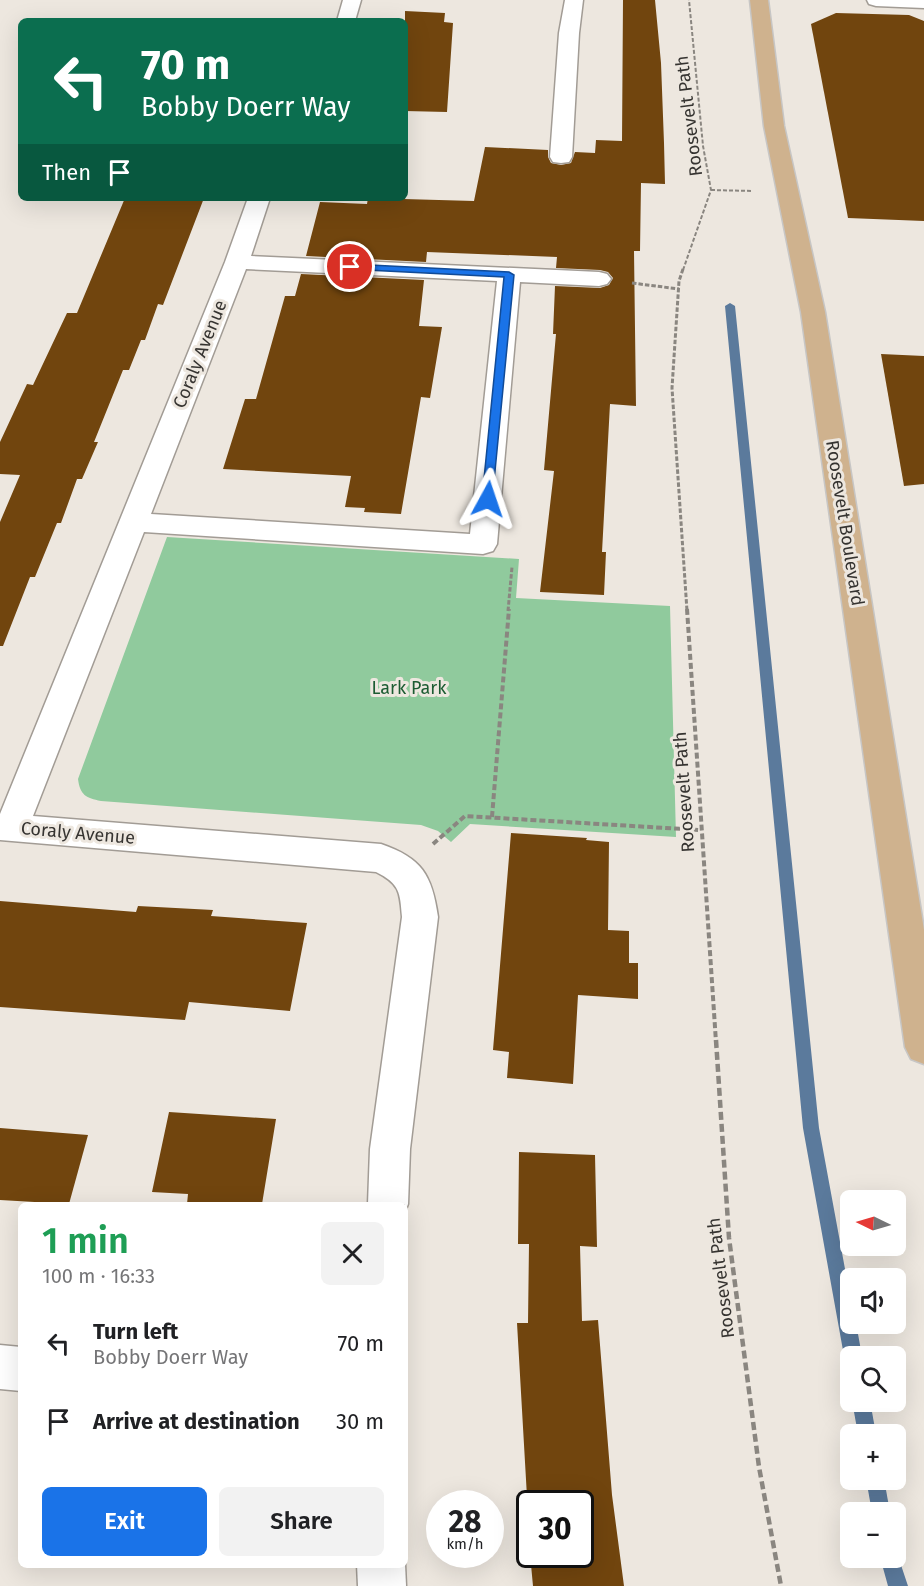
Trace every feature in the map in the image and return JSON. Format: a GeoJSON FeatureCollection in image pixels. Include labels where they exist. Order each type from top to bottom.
{"type":"FeatureCollection","features":[{"type":"Feature","properties":{"kind":"main road","name":"Roosevelt Boulevard"},"geometry":{"type":"LineString","coordinates":[[759,0],[774,126],[813,312],[924,1047]]}},
{"type":"Feature","properties":{"kind":"street"},"geometry":{"type":"LineString","coordinates":[[347,18],[352,0]]}},
{"type":"Feature","properties":{"kind":"street"},"geometry":{"type":"LineString","coordinates":[[561,157],[569,33],[574,0]]}},
{"type":"Feature","properties":{"kind":"street"},"geometry":{"type":"LineString","coordinates":[[876,0],[924,2]]}},
{"type":"Feature","properties":{"kind":"street","name":"Coraly Avenue"},"geometry":{"type":"LineString","coordinates":[[258,201],[237,262],[134,522],[6,827],[381,858],[404,869]]}},
{"type":"Feature","properties":{"kind":"street"},"geometry":{"type":"LineString","coordinates":[[237,262],[599,279]]}},
{"type":"Feature","properties":{"kind":"street"},"geometry":{"type":"LineString","coordinates":[[134,522],[483,544],[509,275]]}},
{"type":"Feature","properties":{"kind":"street"},"geometry":{"type":"LineString","coordinates":[[388,1202],[390,1149],[420,917],[417,890],[404,869]]}},
{"type":"Feature","properties":{"kind":"street"},"geometry":{"type":"LineString","coordinates":[[0,1367],[18,1369]]}},
{"type":"Feature","properties":{"kind":"street"},"geometry":{"type":"LineString","coordinates":[[381,1568],[382,1586]]}},
{"type":"Feature","properties":{"kind":"path","name":"Roosevelt Path"},"geometry":{"type":"LineString","coordinates":[[689,0],[703,146],[711,190],[688,252],[679,289],[673,343],[672,388],[729,1238],[759,1467],[781,1586]]}},
{"type":"Feature","properties":{"kind":"path"},"geometry":{"type":"LineString","coordinates":[[599,279],[679,289]]}},
{"type":"Feature","properties":{"kind":"path"},"geometry":{"type":"LineString","coordinates":[[483,544],[513,565],[492,817]]}},
{"type":"Feature","properties":{"kind":"path"},"geometry":{"type":"LineString","coordinates":[[404,869],[465,816],[700,830]]}},
{"type":"Feature","properties":{"kind":"green space","name":"Lark Park"},"geometry":{"type":"Polygon","coordinates":[[[167,537],[519,559],[516,598],[670,606],[676,837],[470,824],[451,842],[438,831],[421,825],[91,799],[80,789],[78,779],[167,537]]]}},
{"type":"Feature","properties":{"kind":"building"},"geometry":{"type":"Polygon","coordinates":[[[623,0],[655,0],[661,63],[665,184],[641,183],[640,251],[634,251],[636,406],[610,404],[602,552],[606,552],[604,595],[540,592],[554,471],[544,470],[556,334],[553,334],[555,286],[600,288],[609,285],[613,278],[608,272],[600,270],[556,268],[557,257],[427,252],[426,262],[306,256],[320,202],[367,204],[368,201],[408,201],[408,199],[474,201],[485,147],[548,150],[551,163],[561,165],[571,163],[575,152],[595,153],[596,140],[622,141],[623,0]]]}},
{"type":"Feature","properties":{"kind":"building"},"geometry":{"type":"Polygon","coordinates":[[[405,11],[445,13],[444,22],[453,23],[447,112],[408,111],[408,18],[405,18],[405,11]]]}},
{"type":"Feature","properties":{"kind":"building"},"geometry":{"type":"Polygon","coordinates":[[[836,13],[909,15],[924,21],[924,221],[848,218],[811,24],[836,13]]]}},
{"type":"Feature","properties":{"kind":"building"},"geometry":{"type":"Polygon","coordinates":[[[124,201],[203,201],[163,305],[158,304],[145,340],[141,340],[129,370],[123,370],[94,442],[98,442],[82,479],[77,479],[61,523],[57,523],[35,577],[30,577],[3,646],[0,646],[0,522],[20,475],[0,474],[0,442],[27,384],[33,385],[67,313],[77,313],[124,201]]]}},
{"type":"Feature","properties":{"kind":"building"},"geometry":{"type":"Polygon","coordinates":[[[301,274],[424,280],[419,326],[442,327],[430,398],[421,397],[401,514],[364,512],[365,508],[345,507],[351,476],[223,469],[245,399],[256,399],[285,296],[295,296],[301,274]]]}},
{"type":"Feature","properties":{"kind":"building"},"geometry":{"type":"Polygon","coordinates":[[[881,354],[924,356],[924,484],[904,486],[881,354]]]}},
{"type":"Feature","properties":{"kind":"building"},"geometry":{"type":"Polygon","coordinates":[[[511,833],[587,838],[586,840],[609,842],[608,930],[629,931],[629,963],[638,963],[638,999],[578,995],[573,1084],[507,1078],[509,1052],[493,1050],[511,833]]]}},
{"type":"Feature","properties":{"kind":"building"},"geometry":{"type":"Polygon","coordinates":[[[0,901],[136,912],[138,906],[213,910],[211,916],[307,923],[290,1011],[189,1002],[185,1020],[0,1007],[0,901]]]}},
{"type":"Feature","properties":{"kind":"building"},"geometry":{"type":"Polygon","coordinates":[[[169,1112],[276,1119],[262,1202],[187,1202],[188,1194],[152,1192],[169,1112]]]}},
{"type":"Feature","properties":{"kind":"building"},"geometry":{"type":"Polygon","coordinates":[[[0,1128],[88,1135],[70,1202],[0,1200],[0,1128]]]}},
{"type":"Feature","properties":{"kind":"building"},"geometry":{"type":"Polygon","coordinates":[[[519,1152],[595,1155],[597,1247],[580,1246],[582,1321],[598,1320],[612,1495],[624,1586],[533,1586],[531,1568],[594,1568],[594,1490],[527,1490],[517,1323],[528,1323],[529,1244],[518,1244],[519,1152]]]}},
{"type":"Feature","properties":{"kind":"waterway"},"geometry":{"type":"LineString","coordinates":[[730,306],[811,1128],[851,1346]]}},
{"type":"Feature","properties":{"kind":"waterway"},"geometry":{"type":"LineString","coordinates":[[863,1412],[865,1424]]}},
{"type":"Feature","properties":{"kind":"waterway"},"geometry":{"type":"LineString","coordinates":[[877,1490],[879,1502]]}},
{"type":"Feature","properties":{"kind":"waterway"},"geometry":{"type":"LineString","coordinates":[[893,1568],[898,1586]]}},
{"type":"Feature","properties":{"kind":"route"},"geometry":{"type":"LineString","coordinates":[[350,267],[509,275],[488,499]]}}]}
